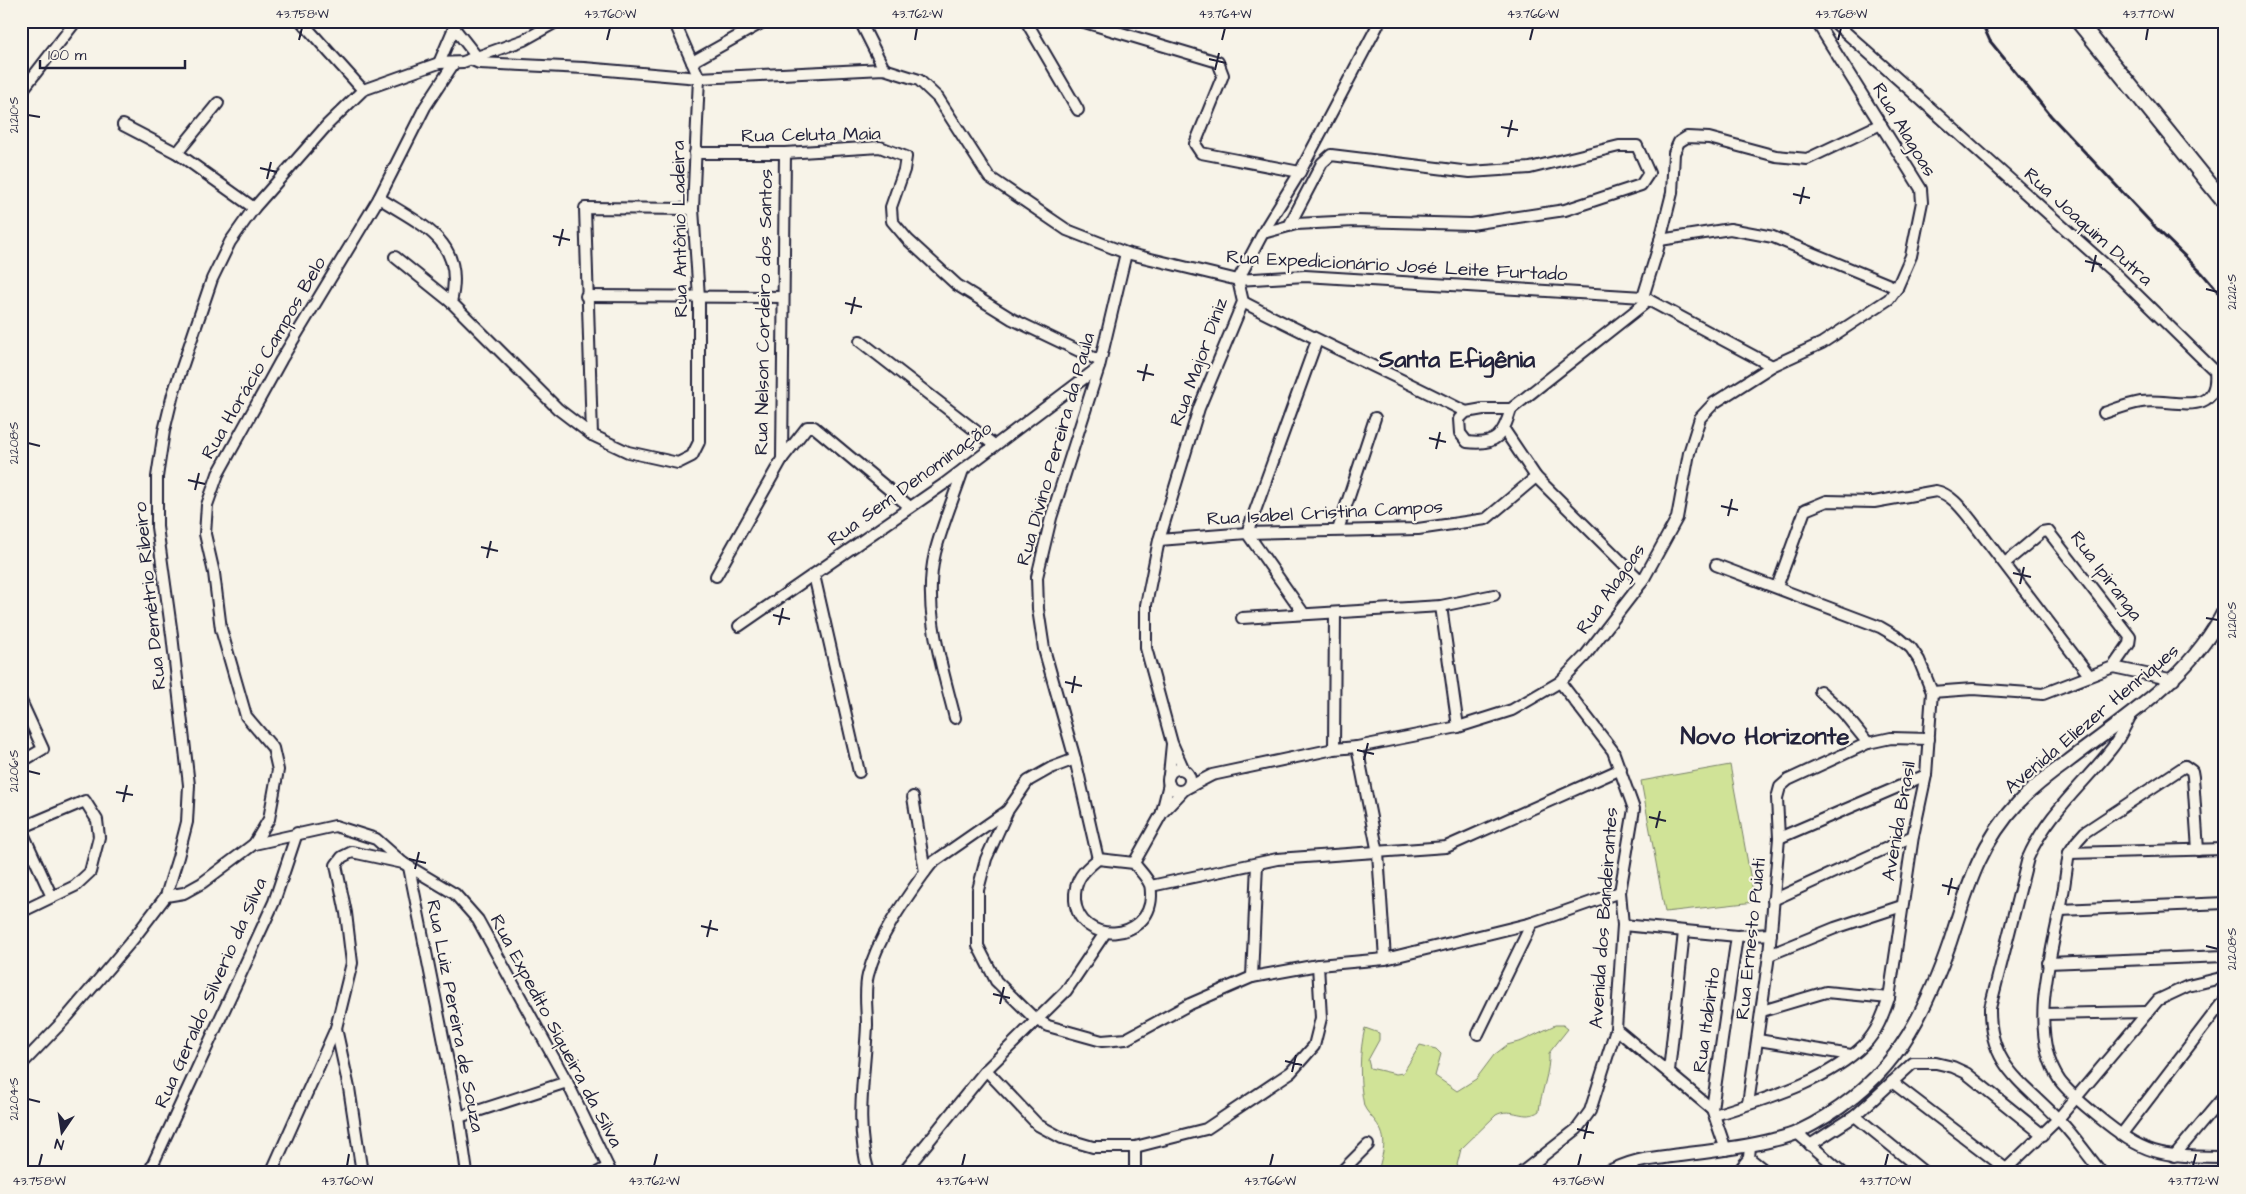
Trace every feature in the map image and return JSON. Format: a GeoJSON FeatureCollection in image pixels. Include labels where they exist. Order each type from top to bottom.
{"type":"FeatureCollection","features":[{"type":"Feature","properties":{"kind":"main road"},"geometry":{"type":"LineString","coordinates":[[2078,21],[2224,202]]}},
{"type":"Feature","properties":{"kind":"street"},"geometry":{"type":"LineString","coordinates":[[21,92],[76,21]]}},
{"type":"Feature","properties":{"kind":"street"},"geometry":{"type":"LineString","coordinates":[[301,21],[363,90]]}},
{"type":"Feature","properties":{"kind":"street","name":"Rua Demétrio Ribeiro"},"geometry":{"type":"LineString","coordinates":[[21,1065],[115,963],[166,896],[187,822],[189,785],[172,635],[157,527],[157,477],[164,431],[174,394],[212,279],[230,242],[254,208],[328,124],[363,90],[439,64],[454,63],[474,58],[524,40],[558,21]]}},
{"type":"Feature","properties":{"kind":"street","name":"Rua Antônio Ladeira"},"geometry":{"type":"LineString","coordinates":[[592,435],[628,452],[678,463],[692,456],[699,442],[699,297],[693,208],[699,78],[674,21]]}},
{"type":"Feature","properties":{"kind":"street"},"geometry":{"type":"LineString","coordinates":[[692,62],[765,21]]}},
{"type":"Feature","properties":{"kind":"street"},"geometry":{"type":"LineString","coordinates":[[860,21],[884,69]]}},
{"type":"Feature","properties":{"kind":"street"},"geometry":{"type":"LineString","coordinates":[[1026,21],[1078,110]]}},
{"type":"Feature","properties":{"kind":"street"},"geometry":{"type":"LineString","coordinates":[[1081,21],[1218,62],[1223,75],[1195,144],[1201,153],[1300,172]]}},
{"type":"Feature","properties":{"kind":"street","name":"Rua Major Diniz"},"geometry":{"type":"LineString","coordinates":[[1186,771],[1172,743],[1146,648],[1146,605],[1159,540],[1199,408],[1243,302],[1238,280],[1263,233],[1300,172],[1380,21]]}},
{"type":"Feature","properties":{"kind":"street","name":"Rua Alagoas"},"geometry":{"type":"LineString","coordinates":[[1134,863],[1162,813],[1185,790],[1212,775],[1334,749],[1357,748],[1458,727],[1512,710],[1560,682],[1585,656],[1642,582],[1677,518],[1690,453],[1700,418],[1714,403],[1772,366],[1822,343],[1881,306],[1897,288],[1914,246],[1922,196],[1909,168],[1816,21]]}},
{"type":"Feature","properties":{"kind":"street","name":"Rua Joaquim Dutra"},"geometry":{"type":"LineString","coordinates":[[1833,21],[2118,277],[2215,372],[2216,385],[2210,396],[2198,404],[2142,402],[2104,413]]}},
{"type":"Feature","properties":{"kind":"street"},"geometry":{"type":"LineString","coordinates":[[456,25],[474,58]]}},
{"type":"Feature","properties":{"kind":"street"},"geometry":{"type":"LineString","coordinates":[[439,64],[456,25]]}},
{"type":"Feature","properties":{"kind":"street","name":"Rua Expedicionário José Leite Furtado"},"geometry":{"type":"LineString","coordinates":[[474,58],[479,63],[584,68],[699,78],[884,69],[919,80],[938,98],[989,177],[1067,230],[1126,253],[1238,280],[1305,276],[1646,298]]}},
{"type":"Feature","properties":{"kind":"street","name":"Rua Horácio Campos Belo"},"geometry":{"type":"LineString","coordinates":[[166,896],[184,893],[196,886],[222,870],[254,844],[269,819],[278,770],[273,748],[246,716],[221,629],[214,573],[205,534],[207,505],[218,474],[281,360],[380,198],[425,107],[454,63]]}},
{"type":"Feature","properties":{"kind":"street"},"geometry":{"type":"LineString","coordinates":[[178,153],[218,103]]}},
{"type":"Feature","properties":{"kind":"street"},"geometry":{"type":"LineString","coordinates":[[1512,409],[1483,408],[1466,412],[1460,419],[1460,433],[1467,442],[1479,444],[1495,438],[1505,431],[1512,409],[1646,298],[1672,193],[1674,153],[1679,142],[1687,137],[1709,138],[1776,156],[1807,159],[1881,124]]}},
{"type":"Feature","properties":{"kind":"street"},"geometry":{"type":"LineString","coordinates":[[123,125],[178,153],[254,208]]}},
{"type":"Feature","properties":{"kind":"street"},"geometry":{"type":"LineString","coordinates":[[1263,233],[1289,226],[1355,221],[1480,223],[1564,210],[1641,185],[1649,173],[1637,146],[1619,146],[1530,168],[1470,172],[1331,155],[1322,163],[1289,226]]}},
{"type":"Feature","properties":{"kind":"street","name":"Rua Celuta Maia"},"geometry":{"type":"LineString","coordinates":[[695,153],[785,153],[880,147],[906,157],[904,170],[891,207],[892,221],[908,240],[957,285],[1012,319],[1100,364]]}},
{"type":"Feature","properties":{"kind":"street","name":"Rua Nelson Cordeiro dos Santos"},"geometry":{"type":"LineString","coordinates":[[716,576],[782,459],[785,153]]}},
{"type":"Feature","properties":{"kind":"street"},"geometry":{"type":"LineString","coordinates":[[380,198],[420,224],[446,248],[454,264],[455,280],[451,302]]}},
{"type":"Feature","properties":{"kind":"street"},"geometry":{"type":"LineString","coordinates":[[592,435],[586,296],[585,208],[693,208]]}},
{"type":"Feature","properties":{"kind":"street"},"geometry":{"type":"LineString","coordinates":[[1660,240],[1730,229],[1773,237],[1897,288]]}},
{"type":"Feature","properties":{"kind":"street","name":"Rua Divino Pereira da Paula"},"geometry":{"type":"LineString","coordinates":[[1098,859],[1075,759],[1044,649],[1038,609],[1037,577],[1052,518],[1100,364],[1126,253]]}},
{"type":"Feature","properties":{"kind":"street"},"geometry":{"type":"LineString","coordinates":[[395,257],[451,302],[558,409],[592,435]]}},
{"type":"Feature","properties":{"kind":"street"},"geometry":{"type":"LineString","coordinates":[[586,296],[783,298]]}},
{"type":"Feature","properties":{"kind":"street"},"geometry":{"type":"LineString","coordinates":[[1646,298],[1772,366]]}},
{"type":"Feature","properties":{"kind":"street"},"geometry":{"type":"LineString","coordinates":[[1243,302],[1316,340],[1362,360],[1466,412]]}},
{"type":"Feature","properties":{"kind":"street"},"geometry":{"type":"LineString","coordinates":[[1304,614],[1247,532],[1316,340]]}},
{"type":"Feature","properties":{"kind":"street"},"geometry":{"type":"LineString","coordinates":[[860,341],[994,446]]}},
{"type":"Feature","properties":{"kind":"street","name":"Rua Sem Denominação"},"geometry":{"type":"LineString","coordinates":[[739,626],[964,469],[1100,364]]}},
{"type":"Feature","properties":{"kind":"street"},"geometry":{"type":"LineString","coordinates":[[1338,530],[1375,418]]}},
{"type":"Feature","properties":{"kind":"street"},"geometry":{"type":"LineString","coordinates":[[782,459],[807,428],[814,426],[910,508]]}},
{"type":"Feature","properties":{"kind":"street"},"geometry":{"type":"LineString","coordinates":[[1505,431],[1536,477],[1642,582]]}},
{"type":"Feature","properties":{"kind":"street"},"geometry":{"type":"LineString","coordinates":[[955,718],[934,629],[931,596],[935,555],[964,469]]}},
{"type":"Feature","properties":{"kind":"street","name":"Rua Isabel Cristina Campos"},"geometry":{"type":"LineString","coordinates":[[1159,540],[1247,532],[1418,529],[1486,520],[1536,477]]}},
{"type":"Feature","properties":{"kind":"street"},"geometry":{"type":"LineString","coordinates":[[1777,586],[1805,510],[1826,501],[1864,502],[1936,491],[1942,492],[1959,505],[2089,675]]}},
{"type":"Feature","properties":{"kind":"street","name":"Rua Ipiranga"},"geometry":{"type":"LineString","coordinates":[[2005,563],[2042,532],[2048,531],[2130,638],[2129,644],[2113,667]]}},
{"type":"Feature","properties":{"kind":"street","name":"Avenida Brasil"},"geometry":{"type":"LineString","coordinates":[[1713,1112],[1748,1104],[1785,1092],[1851,1055],[1864,1045],[1874,1033],[1889,998],[1913,836],[1926,775],[1932,692],[1919,660],[1899,638],[1880,627],[1716,564]]}},
{"type":"Feature","properties":{"kind":"street"},"geometry":{"type":"LineString","coordinates":[[814,575],[859,772]]}},
{"type":"Feature","properties":{"kind":"street"},"geometry":{"type":"LineString","coordinates":[[1242,618],[1442,606],[1494,595]]}},
{"type":"Feature","properties":{"kind":"street"},"geometry":{"type":"LineString","coordinates":[[1442,606],[1458,727]]}},
{"type":"Feature","properties":{"kind":"street","name":"Avenida Eliezer Henriques"},"geometry":{"type":"LineString","coordinates":[[1606,1173],[1642,1160],[1726,1150],[1750,1152],[1797,1134],[1850,1102],[1870,1085],[1909,1035],[1929,997],[1950,942],[1964,896],[1985,846],[2018,803],[2040,782],[2174,680],[2210,638],[2225,609]]}},
{"type":"Feature","properties":{"kind":"street"},"geometry":{"type":"LineString","coordinates":[[1334,613],[1334,749]]}},
{"type":"Feature","properties":{"kind":"street"},"geometry":{"type":"LineString","coordinates":[[1932,692],[1974,689],[2036,695],[2053,691],[2113,667],[2174,680]]}},
{"type":"Feature","properties":{"kind":"street","name":"Avenida dos Bandeirantes"},"geometry":{"type":"LineString","coordinates":[[1521,1173],[1577,1129],[1590,1111],[1616,1029],[1623,925],[1620,892],[1634,809],[1613,751],[1560,682]]}},
{"type":"Feature","properties":{"kind":"street"},"geometry":{"type":"LineString","coordinates":[[1820,691],[1842,711],[1868,743],[1891,738],[1930,739]]}},
{"type":"Feature","properties":{"kind":"street"},"geometry":{"type":"LineString","coordinates":[[21,701],[43,749],[21,762]]}},
{"type":"Feature","properties":{"kind":"street"},"geometry":{"type":"LineString","coordinates":[[2102,1173],[2058,1119],[2007,1070],[1991,1031],[1990,1008],[2028,858],[2036,839],[2051,817],[2113,747],[2134,709]]}},
{"type":"Feature","properties":{"kind":"street","name":"Rua Major Diniz"},"geometry":{"type":"LineString","coordinates":[[1169,780],[1172,743]]}},
{"type":"Feature","properties":{"kind":"street","name":"Rua Ernesto Puiati"},"geometry":{"type":"LineString","coordinates":[[1748,1104],[1771,934],[1779,838],[1778,792],[1788,780],[1868,743]]}},
{"type":"Feature","properties":{"kind":"street"},"geometry":{"type":"LineString","coordinates":[[1357,748],[1378,853],[1385,959]]}},
{"type":"Feature","properties":{"kind":"street"},"geometry":{"type":"LineString","coordinates":[[1075,759],[1050,768],[1028,781],[1008,810],[986,859],[978,890],[978,946],[996,981],[1035,1019],[1048,1026],[1102,1041],[1126,1039],[1190,1004],[1252,977],[1318,965],[1385,959],[1532,924],[1620,892]]}},
{"type":"Feature","properties":{"kind":"street"},"geometry":{"type":"LineString","coordinates":[[2198,850],[2193,777],[2189,767],[2180,768],[2085,832],[2076,841],[2070,854],[2048,963],[2044,1014],[2048,1052],[2054,1070],[2075,1098],[2121,1135],[2150,1151],[2174,1156],[2225,1157]]}},
{"type":"Feature","properties":{"kind":"street"},"geometry":{"type":"LineString","coordinates":[[1151,886],[1277,859],[1446,847],[1621,769]]}},
{"type":"Feature","properties":{"kind":"street"},"geometry":{"type":"LineString","coordinates":[[1176,770],[1186,771],[1191,781],[1185,790],[1175,790],[1169,780],[1176,770]]}},
{"type":"Feature","properties":{"kind":"street","name":"Rua Alagoas"},"geometry":{"type":"LineString","coordinates":[[1186,771],[1212,775]]}},
{"type":"Feature","properties":{"kind":"street"},"geometry":{"type":"LineString","coordinates":[[1779,838],[1926,775]]}},
{"type":"Feature","properties":{"kind":"street","name":"Rua Alagoas"},"geometry":{"type":"LineString","coordinates":[[1162,813],[1169,780]]}},
{"type":"Feature","properties":{"kind":"street"},"geometry":{"type":"LineString","coordinates":[[913,797],[925,872]]}},
{"type":"Feature","properties":{"kind":"street"},"geometry":{"type":"LineString","coordinates":[[21,912],[75,886],[90,872],[96,855],[99,837],[97,820],[85,801],[21,828],[52,897]]}},
{"type":"Feature","properties":{"kind":"street"},"geometry":{"type":"LineString","coordinates":[[869,1173],[864,1156],[860,1092],[867,1026],[868,976],[886,933],[932,863],[1008,810]]}},
{"type":"Feature","properties":{"kind":"street","name":"Rua Expedito Siqueira da Silva"},"geometry":{"type":"LineString","coordinates":[[254,844],[296,833],[335,826],[376,839],[406,865],[455,894],[478,920],[567,1082],[610,1170]]}},
{"type":"Feature","properties":{"kind":"street","name":"Rua Geraldo Silverio da Silva"},"geometry":{"type":"LineString","coordinates":[[152,1166],[274,902],[296,833]]}},
{"type":"Feature","properties":{"kind":"street"},"geometry":{"type":"LineString","coordinates":[[1773,900],[1913,836]]}},
{"type":"Feature","properties":{"kind":"street"},"geometry":{"type":"LineString","coordinates":[[2070,854],[2225,849]]}},
{"type":"Feature","properties":{"kind":"street"},"geometry":{"type":"LineString","coordinates":[[271,1173],[336,1028],[352,963],[346,913],[336,865],[342,856],[352,852],[406,865]]}},
{"type":"Feature","properties":{"kind":"street"},"geometry":{"type":"LineString","coordinates":[[1098,859],[1134,863],[1151,886],[1151,906],[1141,922],[1124,933],[1105,933],[1087,925],[1076,908],[1074,889],[1082,871],[1098,859]]}},
{"type":"Feature","properties":{"kind":"street"},"geometry":{"type":"LineString","coordinates":[[1252,977],[1257,864]]}},
{"type":"Feature","properties":{"kind":"street","name":"Rua Luiz Pereira de Souza"},"geometry":{"type":"LineString","coordinates":[[406,865],[459,1117],[467,1173]]}},
{"type":"Feature","properties":{"kind":"street"},"geometry":{"type":"LineString","coordinates":[[2060,910],[2225,903]]}},
{"type":"Feature","properties":{"kind":"street"},"geometry":{"type":"LineString","coordinates":[[1769,954],[1834,928],[1902,906]]}},
{"type":"Feature","properties":{"kind":"street"},"geometry":{"type":"LineString","coordinates":[[1478,1034],[1532,924]]}},
{"type":"Feature","properties":{"kind":"street"},"geometry":{"type":"LineString","coordinates":[[1623,925],[1737,936],[1771,934]]}},
{"type":"Feature","properties":{"kind":"street"},"geometry":{"type":"LineString","coordinates":[[1669,1071],[1684,932]]}},
{"type":"Feature","properties":{"kind":"street"},"geometry":{"type":"LineString","coordinates":[[902,1173],[986,1070],[1035,1019],[1066,991],[1105,933]]}},
{"type":"Feature","properties":{"kind":"street","name":"Rua Itabirito"},"geometry":{"type":"LineString","coordinates":[[1713,1112],[1737,936]]}},
{"type":"Feature","properties":{"kind":"street"},"geometry":{"type":"LineString","coordinates":[[2048,963],[2225,956]]}},
{"type":"Feature","properties":{"kind":"street"},"geometry":{"type":"LineString","coordinates":[[986,1070],[1038,1125],[1062,1138],[1093,1147],[1135,1148],[1206,1129],[1291,1072],[1314,1046],[1321,1018],[1318,965]]}},
{"type":"Feature","properties":{"kind":"street"},"geometry":{"type":"LineString","coordinates":[[1892,1082],[2004,1171],[2058,1119],[2147,1012],[2165,996],[2188,986],[2225,977]]}},
{"type":"Feature","properties":{"kind":"street"},"geometry":{"type":"LineString","coordinates":[[1762,1011],[1826,992],[1889,998]]}},
{"type":"Feature","properties":{"kind":"street"},"geometry":{"type":"LineString","coordinates":[[2121,1135],[2225,999]]}},
{"type":"Feature","properties":{"kind":"street"},"geometry":{"type":"LineString","coordinates":[[2044,1014],[2147,1012]]}},
{"type":"Feature","properties":{"kind":"street"},"geometry":{"type":"LineString","coordinates":[[336,1028],[349,1088],[362,1173]]}},
{"type":"Feature","properties":{"kind":"street"},"geometry":{"type":"LineString","coordinates":[[1616,1029],[1669,1071],[1713,1112],[1726,1150]]}},
{"type":"Feature","properties":{"kind":"street"},"geometry":{"type":"LineString","coordinates":[[1758,1040],[1851,1055]]}},
{"type":"Feature","properties":{"kind":"street"},"geometry":{"type":"LineString","coordinates":[[1810,1145],[1855,1116],[1913,1063],[1936,1063],[1953,1067],[1966,1073],[2043,1135]]}},
{"type":"Feature","properties":{"kind":"street"},"geometry":{"type":"LineString","coordinates":[[459,1117],[567,1082]]}},
{"type":"Feature","properties":{"kind":"street"},"geometry":{"type":"LineString","coordinates":[[2174,1156],[2225,1095]]}},
{"type":"Feature","properties":{"kind":"street"},"geometry":{"type":"LineString","coordinates":[[1855,1116],[1925,1173]]}},
{"type":"Feature","properties":{"kind":"street"},"geometry":{"type":"LineString","coordinates":[[1797,1134],[1843,1173]]}},
{"type":"Feature","properties":{"kind":"street"},"geometry":{"type":"LineString","coordinates":[[1340,1173],[1368,1145]]}},
{"type":"Feature","properties":{"kind":"street"},"geometry":{"type":"LineString","coordinates":[[1135,1148],[1135,1173]]}},
{"type":"Feature","properties":{"kind":"street"},"geometry":{"type":"LineString","coordinates":[[1737,1173],[1750,1152],[1768,1173]]}},
{"type":"Feature","properties":{"kind":"street"},"geometry":{"type":"LineString","coordinates":[[597,1173],[610,1170]]}},
{"type":"Feature","properties":{"kind":"green space"},"geometry":{"type":"Polygon","coordinates":[[[1730,765],[1755,902],[1665,912],[1641,781],[1730,765]]]}},
{"type":"Feature","properties":{"kind":"green space"},"geometry":{"type":"Polygon","coordinates":[[[1555,1025],[1563,1025],[1568,1029],[1549,1053],[1548,1068],[1539,1111],[1529,1115],[1508,1112],[1496,1115],[1461,1149],[1457,1165],[1462,1173],[1378,1173],[1384,1140],[1380,1128],[1364,1106],[1361,1087],[1360,1067],[1365,1028],[1379,1033],[1379,1040],[1368,1060],[1370,1068],[1396,1074],[1403,1073],[1420,1045],[1436,1049],[1441,1054],[1435,1076],[1457,1091],[1476,1079],[1494,1055],[1507,1045],[1522,1041],[1555,1025]]]}},
{"type":"Feature","properties":{"kind":"railway"},"geometry":{"type":"LineString","coordinates":[[1981,21],[1990,41],[2051,116],[2157,229],[2202,273],[2225,300]]}},
{"type":"Feature","properties":{"kind":"district","name":"Santa Efigênia"},"geometry":{"type":"Point","coordinates":[1457,360]}},
{"type":"Feature","properties":{"kind":"district","name":"Novo Horizonte"},"geometry":{"type":"Point","coordinates":[1765,737]}}]}
